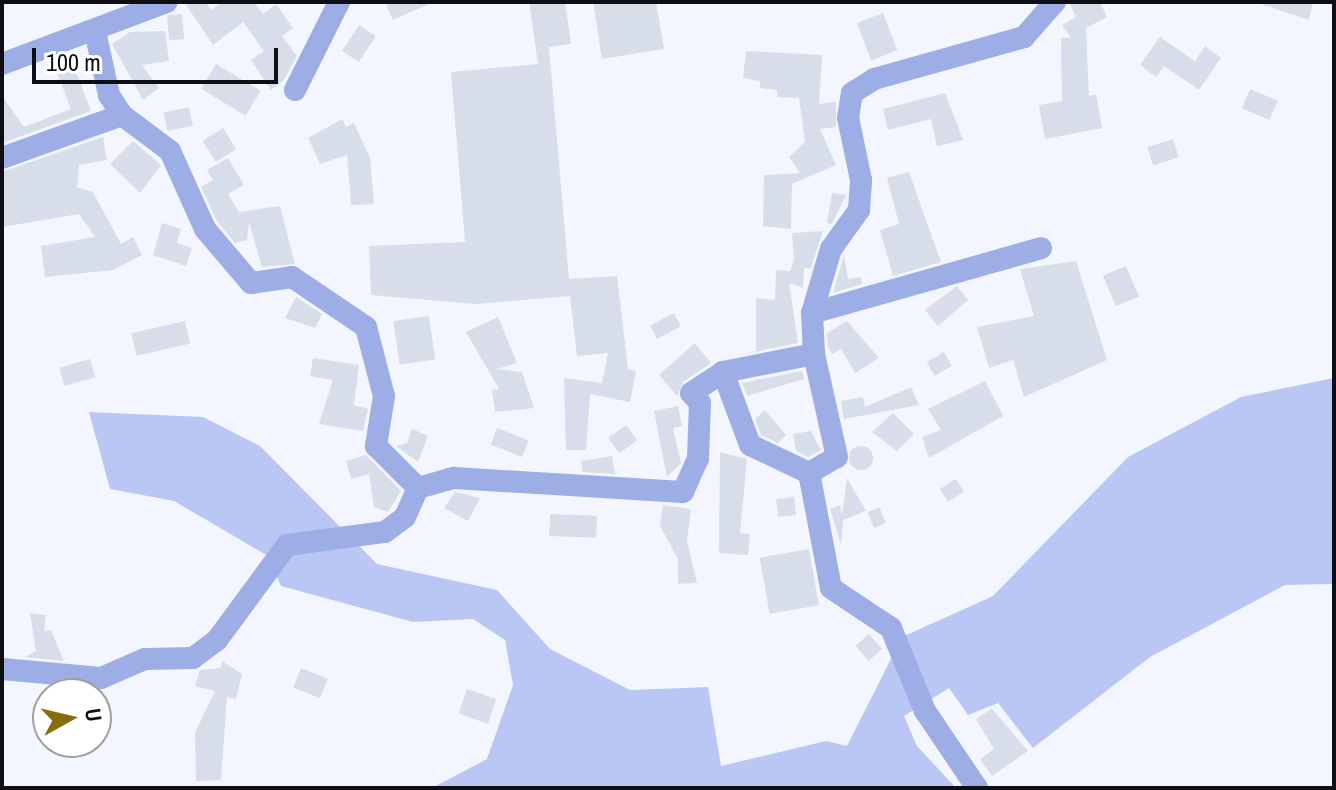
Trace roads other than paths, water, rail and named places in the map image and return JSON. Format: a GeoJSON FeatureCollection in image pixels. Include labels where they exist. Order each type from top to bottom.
{"type":"FeatureCollection","features":[{"type":"Feature","properties":{"kind":"street"},"geometry":{"type":"LineString","coordinates":[[2,64],[167,2]]}},
{"type":"Feature","properties":{"kind":"street"},"geometry":{"type":"LineString","coordinates":[[295,90],[339,2]]}},
{"type":"Feature","properties":{"kind":"street"},"geometry":{"type":"LineString","coordinates":[[809,473],[837,457],[814,354],[812,313],[831,249],[859,210],[861,180],[848,118],[852,93],[874,79],[1024,37],[1055,2]]}},
{"type":"Feature","properties":{"kind":"street"},"geometry":{"type":"LineString","coordinates":[[95,31],[109,95],[122,115],[170,151],[205,229],[251,283],[292,277],[366,327],[384,396],[376,446],[418,488]]}},
{"type":"Feature","properties":{"kind":"street"},"geometry":{"type":"LineString","coordinates":[[2,158],[122,115]]}},
{"type":"Feature","properties":{"kind":"street"},"geometry":{"type":"LineString","coordinates":[[812,313],[1041,248]]}},
{"type":"Feature","properties":{"kind":"street"},"geometry":{"type":"LineString","coordinates":[[418,488],[454,478],[683,492],[698,459],[700,403],[691,393],[723,372],[814,354]]}},
{"type":"Feature","properties":{"kind":"street"},"geometry":{"type":"LineString","coordinates":[[723,372],[750,445],[809,473]]}},
{"type":"Feature","properties":{"kind":"street"},"geometry":{"type":"LineString","coordinates":[[809,473],[831,588],[891,628],[925,711],[977,788]]}},
{"type":"Feature","properties":{"kind":"street"},"geometry":{"type":"LineString","coordinates":[[2,669],[101,678],[145,659],[193,658],[217,640],[287,545],[385,532],[405,517],[418,488]]}}]}
